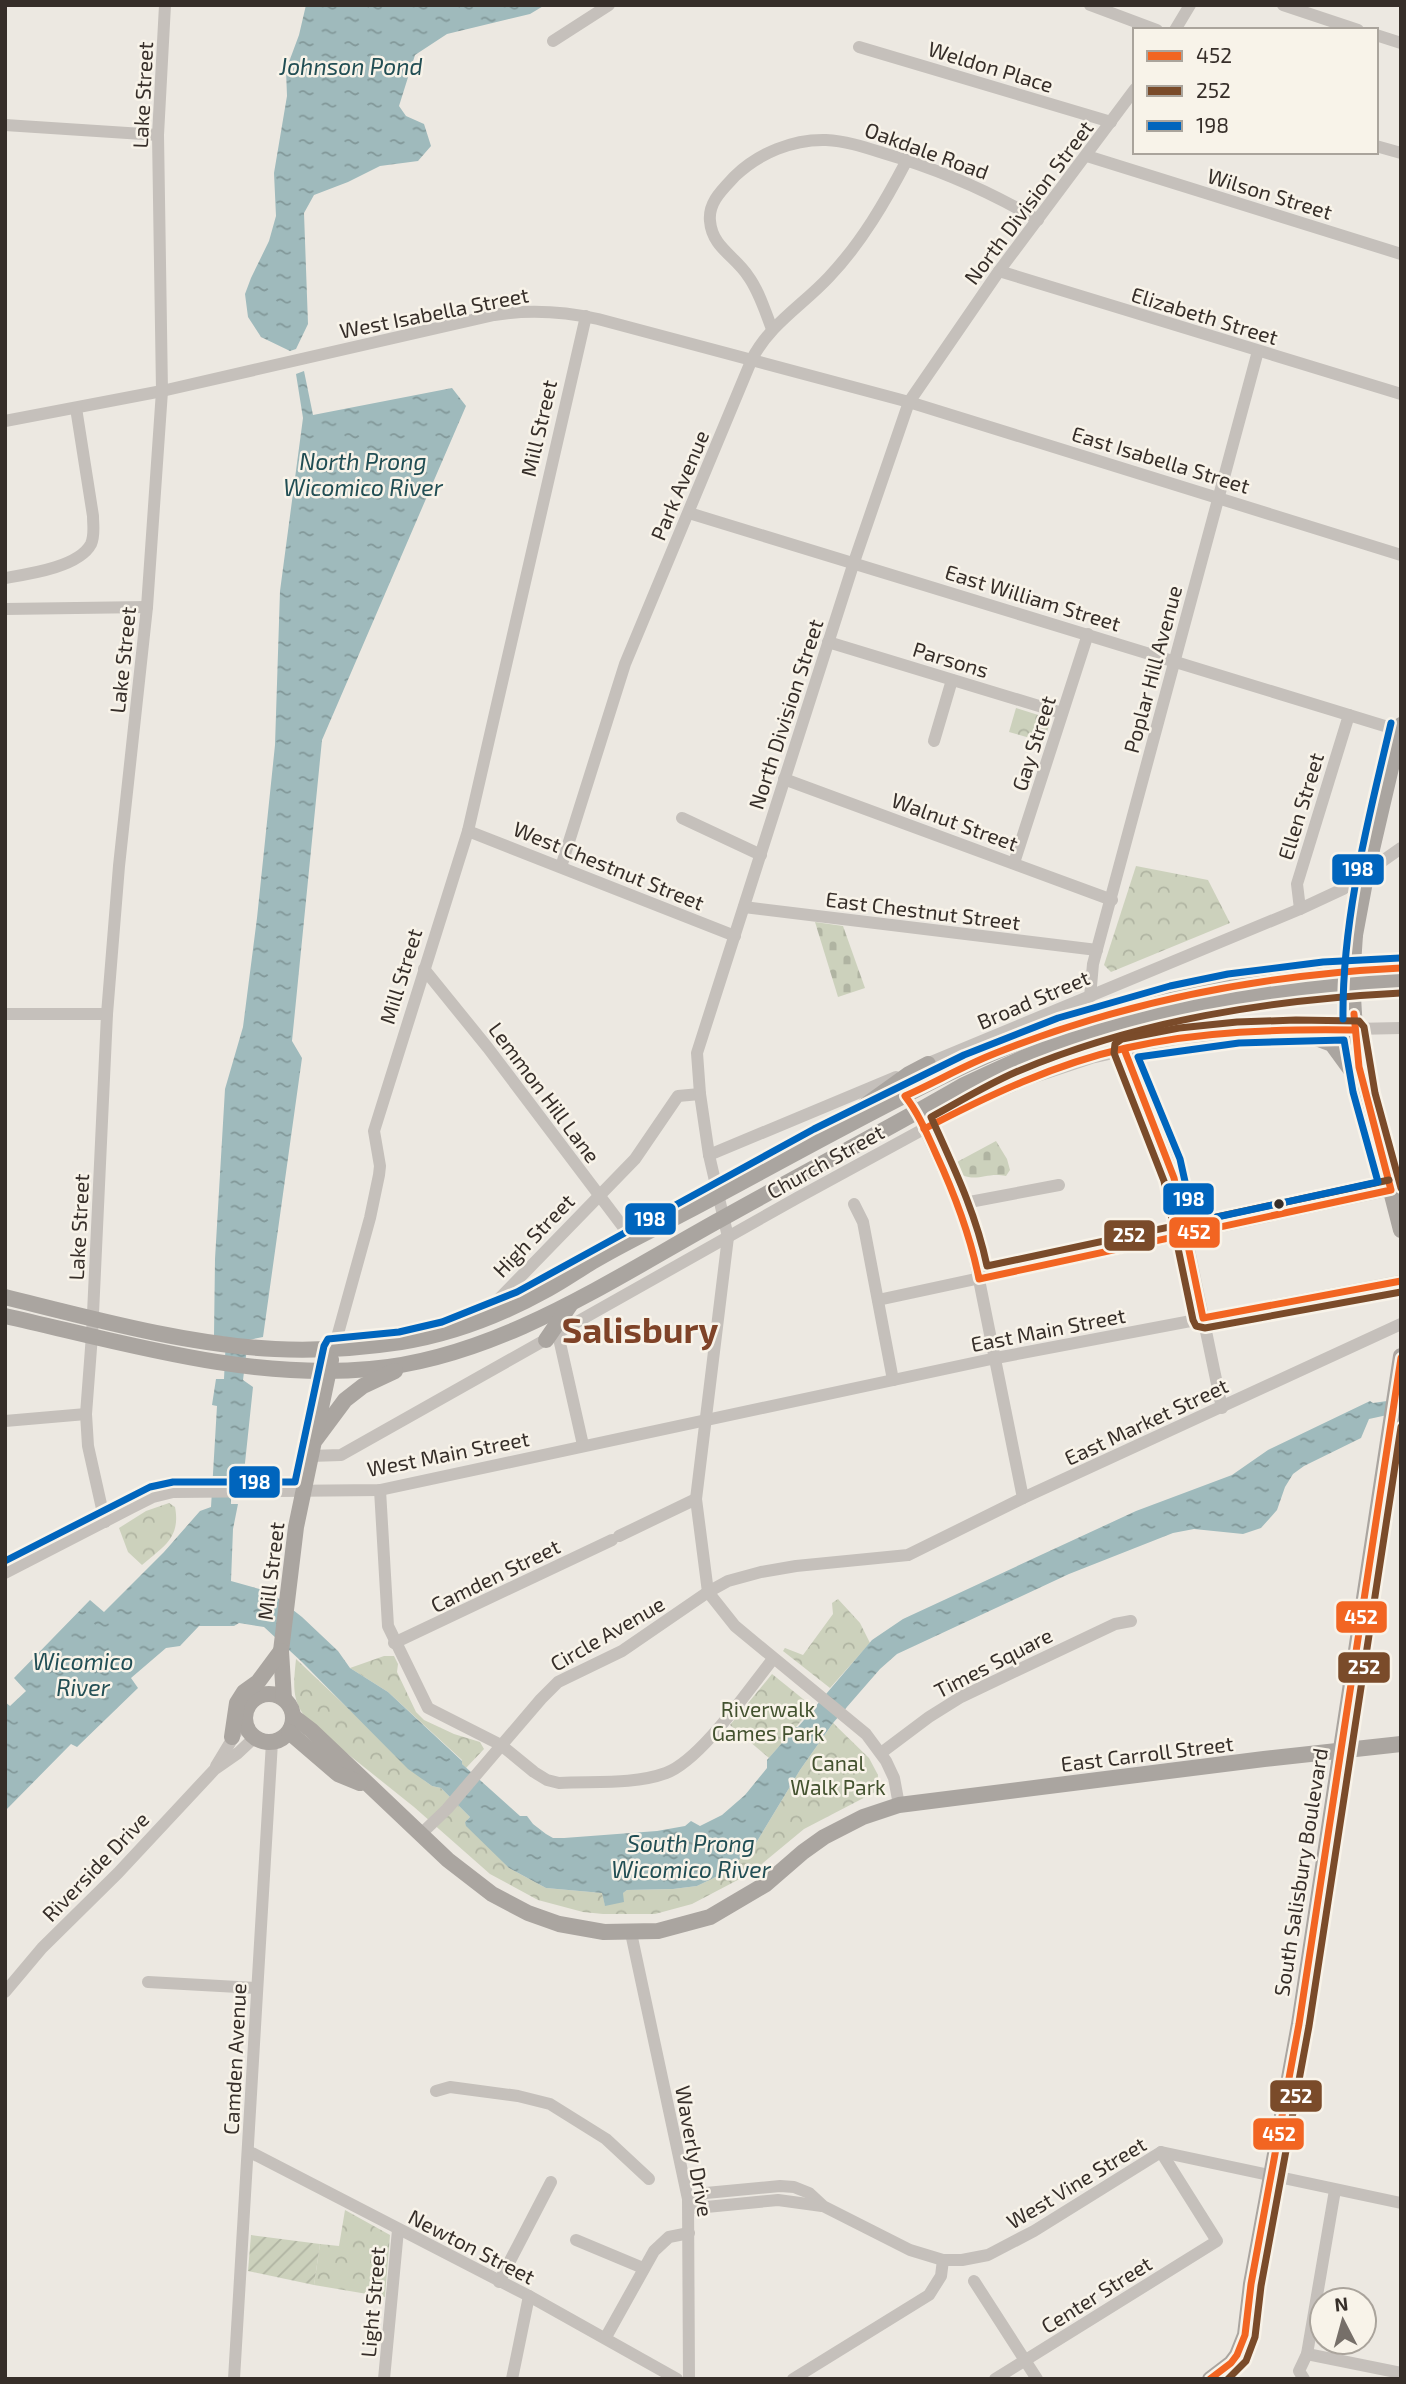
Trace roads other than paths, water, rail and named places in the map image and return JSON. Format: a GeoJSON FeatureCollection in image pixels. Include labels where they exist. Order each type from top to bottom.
{"type":"FeatureCollection","features":[{"type":"Feature","properties":{"kind":"main road"},"geometry":{"type":"LineString","coordinates":[[1400,729],[1367,871],[1355,935],[1352,979],[1354,1022],[1364,1089],[1401,1230]]}},
{"type":"Feature","properties":{"kind":"main road"},"geometry":{"type":"LineString","coordinates":[[5,1316],[276,1349],[334,1348],[401,1342],[446,1332],[548,1290],[819,1138],[969,1064],[1018,1044],[1075,1024],[1173,996],[1230,984],[1283,976],[1401,968]]}},
{"type":"Feature","properties":{"kind":"main road"},"geometry":{"type":"LineString","coordinates":[[5,1297],[213,1363],[266,1369],[329,1370],[371,1369],[414,1362],[462,1349],[571,1304],[916,1112],[1012,1063],[1126,1021],[1272,991],[1325,985],[1401,982]]}},
{"type":"Feature","properties":{"kind":"main road"},"geometry":{"type":"LineString","coordinates":[[1295,1030],[1332,1044],[1364,1089]]}},
{"type":"Feature","properties":{"kind":"main road"},"geometry":{"type":"LineString","coordinates":[[819,1138],[909,1074],[928,1064]]}},
{"type":"Feature","properties":{"kind":"main road"},"geometry":{"type":"LineString","coordinates":[[552,1337],[571,1304]]}},
{"type":"Feature","properties":{"kind":"main road","name":"Mill Street"},"geometry":{"type":"LineString","coordinates":[[284,1699],[282,1648],[296,1527],[334,1348]]}},
{"type":"Feature","properties":{"kind":"main road","name":"South Salisbury Boulevard"},"geometry":{"type":"LineString","coordinates":[[1209,2379],[1231,2363],[1242,2346],[1298,2024],[1401,1356]]}},
{"type":"Feature","properties":{"kind":"main road"},"geometry":{"type":"LineString","coordinates":[[311,1450],[345,1400],[363,1386],[414,1362]]}},
{"type":"Feature","properties":{"kind":"main road"},"geometry":{"type":"LineString","coordinates":[[232,1737],[237,1703],[244,1692],[258,1682],[282,1648]]}},
{"type":"Feature","properties":{"kind":"main road","name":"Mill Street"},"geometry":{"type":"LineString","coordinates":[[254,1699],[272,1678],[282,1648]]}},
{"type":"Feature","properties":{"kind":"main road"},"geometry":{"type":"LineString","coordinates":[[269,1694],[284,1699],[289,1703],[291,1725],[284,1737],[272,1742],[255,1737],[246,1726],[245,1718],[249,1705],[254,1699],[269,1694]]}},
{"type":"Feature","properties":{"kind":"main road","name":"East Carroll Street"},"geometry":{"type":"LineString","coordinates":[[291,1725],[338,1774],[368,1786],[464,1874],[509,1904],[559,1924],[604,1932],[631,1933],[658,1931],[710,1917],[766,1884],[824,1837],[863,1817],[899,1805],[1340,1749],[1401,1744]]}},
{"type":"Feature","properties":{"kind":"street","name":"Lake Street"},"geometry":{"type":"LineString","coordinates":[[105,1522],[88,1446],[86,1413],[93,1327],[107,1014],[119,866],[147,607],[162,391],[158,135],[166,5]]}},
{"type":"Feature","properties":{"kind":"street"},"geometry":{"type":"LineString","coordinates":[[553,41],[609,5]]}},
{"type":"Feature","properties":{"kind":"street"},"geometry":{"type":"LineString","coordinates":[[1090,5],[1152,28]]}},
{"type":"Feature","properties":{"kind":"street"},"geometry":{"type":"LineString","coordinates":[[1176,28],[1189,5]]}},
{"type":"Feature","properties":{"kind":"street"},"geometry":{"type":"LineString","coordinates":[[1283,5],[1352,28]]}},
{"type":"Feature","properties":{"kind":"street"},"geometry":{"type":"LineString","coordinates":[[1311,28],[1314,16]]}},
{"type":"Feature","properties":{"kind":"street"},"geometry":{"type":"LineString","coordinates":[[1378,36],[1401,43]]}},
{"type":"Feature","properties":{"kind":"street","name":"Weldon Place"},"geometry":{"type":"LineString","coordinates":[[859,47],[1111,122]]}},
{"type":"Feature","properties":{"kind":"street","name":"North Division Street"},"geometry":{"type":"LineString","coordinates":[[708,1592],[696,1499],[728,1237],[709,1155],[697,1053],[854,562],[909,401],[999,271],[1133,92]]}},
{"type":"Feature","properties":{"kind":"street"},"geometry":{"type":"LineString","coordinates":[[5,125],[158,135]]}},
{"type":"Feature","properties":{"kind":"street","name":"Oakdale Road"},"geometry":{"type":"LineString","coordinates":[[772,329],[747,274],[715,241],[709,218],[716,197],[744,168],[757,159],[790,145],[809,141],[841,141],[907,160],[991,193],[1038,220]]}},
{"type":"Feature","properties":{"kind":"street"},"geometry":{"type":"LineString","coordinates":[[1378,147],[1401,153]]}},
{"type":"Feature","properties":{"kind":"street","name":"Wilson Street"},"geometry":{"type":"LineString","coordinates":[[1087,156],[1401,254]]}},
{"type":"Feature","properties":{"kind":"street","name":"Park Avenue"},"geometry":{"type":"LineString","coordinates":[[561,867],[625,664],[752,359],[772,329],[818,288],[850,253],[881,209],[907,160]]}},
{"type":"Feature","properties":{"kind":"street","name":"Elizabeth Street"},"geometry":{"type":"LineString","coordinates":[[999,271],[1401,394]]}},
{"type":"Feature","properties":{"kind":"street","name":"West Isabella Street"},"geometry":{"type":"LineString","coordinates":[[5,421],[162,391],[514,312],[551,310],[586,316],[909,401]]}},
{"type":"Feature","properties":{"kind":"street","name":"Mill Street"},"geometry":{"type":"LineString","coordinates":[[334,1348],[370,1218],[379,1175],[374,1131],[468,831],[586,316]]}},
{"type":"Feature","properties":{"kind":"street","name":"Poplar Hill Avenue"},"geometry":{"type":"LineString","coordinates":[[1090,997],[1090,978],[1097,950],[1258,351]]}},
{"type":"Feature","properties":{"kind":"street","name":"East Isabella Street"},"geometry":{"type":"LineString","coordinates":[[909,401],[1401,555]]}},
{"type":"Feature","properties":{"kind":"street"},"geometry":{"type":"LineString","coordinates":[[5,578],[69,562],[90,545],[93,516],[76,408]]}},
{"type":"Feature","properties":{"kind":"street","name":"East William Street"},"geometry":{"type":"LineString","coordinates":[[689,513],[1400,729]]}},
{"type":"Feature","properties":{"kind":"street"},"geometry":{"type":"LineString","coordinates":[[5,609],[147,607]]}},
{"type":"Feature","properties":{"kind":"street","name":"Gay Street"},"geometry":{"type":"LineString","coordinates":[[1014,863],[1088,634]]}},
{"type":"Feature","properties":{"kind":"street","name":"Parsons"},"geometry":{"type":"LineString","coordinates":[[828,642],[1062,713]]}},
{"type":"Feature","properties":{"kind":"street"},"geometry":{"type":"LineString","coordinates":[[934,741],[952,680]]}},
{"type":"Feature","properties":{"kind":"street","name":"Ellen Street"},"geometry":{"type":"LineString","coordinates":[[1300,909],[1297,884],[1349,715]]}},
{"type":"Feature","properties":{"kind":"street","name":"Walnut Street"},"geometry":{"type":"LineString","coordinates":[[784,779],[1112,900]]}},
{"type":"Feature","properties":{"kind":"street"},"geometry":{"type":"LineString","coordinates":[[682,818],[761,855]]}},
{"type":"Feature","properties":{"kind":"street","name":"West Chestnut Street"},"geometry":{"type":"LineString","coordinates":[[468,831],[734,936]]}},
{"type":"Feature","properties":{"kind":"street","name":"Broad Street"},"geometry":{"type":"LineString","coordinates":[[709,1155],[1300,909],[1343,889],[1401,848]]}},
{"type":"Feature","properties":{"kind":"street","name":"East Chestnut Street"},"geometry":{"type":"LineString","coordinates":[[744,907],[1097,950]]}},
{"type":"Feature","properties":{"kind":"street","name":"Lemmon Hill Lane"},"geometry":{"type":"LineString","coordinates":[[424,969],[488,1048],[633,1240]]}},
{"type":"Feature","properties":{"kind":"street"},"geometry":{"type":"LineString","coordinates":[[5,1014],[107,1014]]}},
{"type":"Feature","properties":{"kind":"street","name":"Church Street"},"geometry":{"type":"LineString","coordinates":[[311,1450],[341,1455],[924,1129],[1031,1078],[1124,1049],[1180,1038],[1295,1030],[1354,1022],[1401,1028]]}},
{"type":"Feature","properties":{"kind":"street"},"geometry":{"type":"LineString","coordinates":[[1124,1049],[1170,1162],[1222,1408]]}},
{"type":"Feature","properties":{"kind":"street","name":"High Street"},"geometry":{"type":"LineString","coordinates":[[472,1323],[498,1300],[635,1159],[678,1096],[700,1094]]}},
{"type":"Feature","properties":{"kind":"street"},"geometry":{"type":"LineString","coordinates":[[905,1096],[916,1112],[959,1204],[971,1240],[1023,1498]]}},
{"type":"Feature","properties":{"kind":"street"},"geometry":{"type":"LineString","coordinates":[[959,1204],[1059,1185]]}},
{"type":"Feature","properties":{"kind":"street"},"geometry":{"type":"LineString","coordinates":[[878,1300],[1391,1190]]}},
{"type":"Feature","properties":{"kind":"street"},"geometry":{"type":"LineString","coordinates":[[854,1204],[863,1222],[892,1380]]}},
{"type":"Feature","properties":{"kind":"street","name":"East Main Street"},"geometry":{"type":"LineString","coordinates":[[705,1421],[996,1358],[1401,1281]]}},
{"type":"Feature","properties":{"kind":"street","name":"East Market Street"},"geometry":{"type":"LineString","coordinates":[[908,1555],[1023,1498],[1401,1324]]}},
{"type":"Feature","properties":{"kind":"street"},"geometry":{"type":"LineString","coordinates":[[552,1337],[583,1445]]}},
{"type":"Feature","properties":{"kind":"street"},"geometry":{"type":"LineString","coordinates":[[5,1421],[86,1413]]}},
{"type":"Feature","properties":{"kind":"street","name":"West Main Street"},"geometry":{"type":"LineString","coordinates":[[5,1573],[153,1497],[173,1492],[380,1490],[705,1421]]}},
{"type":"Feature","properties":{"kind":"street"},"geometry":{"type":"LineString","coordinates":[[380,1490],[388,1626],[394,1643],[428,1707],[502,1745],[547,1780],[559,1783],[643,1779],[667,1773],[687,1762],[703,1746],[773,1659]]}},
{"type":"Feature","properties":{"kind":"street","name":"Camden Street"},"geometry":{"type":"LineString","coordinates":[[394,1643],[696,1499]]}},
{"type":"Feature","properties":{"kind":"street","name":"Circle Avenue"},"geometry":{"type":"LineString","coordinates":[[422,1833],[447,1809],[558,1682],[622,1651],[708,1592],[729,1581],[761,1572],[908,1555]]}},
{"type":"Feature","properties":{"kind":"street"},"geometry":{"type":"LineString","coordinates":[[708,1592],[720,1611],[735,1626],[866,1734],[881,1753],[894,1778],[899,1805]]}},
{"type":"Feature","properties":{"kind":"street","name":"Times Square"},"geometry":{"type":"LineString","coordinates":[[881,1753],[961,1697],[1115,1625],[1131,1621]]}},
{"type":"Feature","properties":{"kind":"street","name":"Riverside Drive"},"geometry":{"type":"LineString","coordinates":[[215,1769],[245,1718]]}},
{"type":"Feature","properties":{"kind":"street","name":"Riverside Drive"},"geometry":{"type":"LineString","coordinates":[[5,1992],[42,1948],[118,1873],[215,1769],[255,1737]]}},
{"type":"Feature","properties":{"kind":"street","name":"Camden Avenue"},"geometry":{"type":"LineString","coordinates":[[234,2379],[272,1742]]}},
{"type":"Feature","properties":{"kind":"street","name":"Waverly Drive"},"geometry":{"type":"LineString","coordinates":[[631,1933],[688,2199],[688,2379]]}},
{"type":"Feature","properties":{"kind":"street"},"geometry":{"type":"LineString","coordinates":[[148,1982],[256,1988]]}},
{"type":"Feature","properties":{"kind":"street"},"geometry":{"type":"LineString","coordinates":[[436,2091],[450,2087],[518,2096],[550,2104],[606,2139],[649,2179]]}},
{"type":"Feature","properties":{"kind":"street","name":"Newton Street"},"geometry":{"type":"LineString","coordinates":[[248,2151],[528,2295],[677,2379]]}},
{"type":"Feature","properties":{"kind":"street","name":"West Vine Street"},"geometry":{"type":"LineString","coordinates":[[688,2199],[696,2208],[778,2200],[823,2206],[910,2250],[943,2260],[988,2255],[1034,2231],[1161,2152],[1401,2203]]}},
{"type":"Feature","properties":{"kind":"street","name":"Center Street"},"geometry":{"type":"LineString","coordinates":[[995,2379],[1217,2241],[1161,2152]]}},
{"type":"Feature","properties":{"kind":"street"},"geometry":{"type":"LineString","coordinates":[[499,2282],[551,2182]]}},
{"type":"Feature","properties":{"kind":"street"},"geometry":{"type":"LineString","coordinates":[[1304,2379],[1299,2371],[1307,2354],[1335,2190]]}},
{"type":"Feature","properties":{"kind":"street","name":"Light Street"},"geometry":{"type":"LineString","coordinates":[[384,2379],[398,2230]]}},
{"type":"Feature","properties":{"kind":"street"},"geometry":{"type":"LineString","coordinates":[[606,2337],[643,2268],[662,2241],[689,2233]]}},
{"type":"Feature","properties":{"kind":"street"},"geometry":{"type":"LineString","coordinates":[[576,2240],[643,2268]]}},
{"type":"Feature","properties":{"kind":"street"},"geometry":{"type":"LineString","coordinates":[[793,2379],[929,2295],[941,2276],[943,2260]]}},
{"type":"Feature","properties":{"kind":"street"},"geometry":{"type":"LineString","coordinates":[[974,2281],[1037,2379]]}},
{"type":"Feature","properties":{"kind":"street"},"geometry":{"type":"LineString","coordinates":[[512,2379],[528,2295]]}},
{"type":"Feature","properties":{"kind":"street"},"geometry":{"type":"LineString","coordinates":[[1307,2354],[1401,2373]]}},
{"type":"Feature","properties":{"kind":"water","name":"Johnson Pond"},"geometry":{"type":"Polygon","coordinates":[[[306,5],[545,5],[530,14],[447,34],[415,55],[399,106],[406,116],[424,124],[431,146],[418,161],[380,166],[314,195],[304,213],[308,324],[296,349],[290,351],[261,337],[248,317],[245,294],[269,241],[276,216],[274,173],[287,96],[286,70],[299,35],[306,5]]]}},
{"type":"Feature","properties":{"kind":"water"},"geometry":{"type":"Polygon","coordinates":[[[304,371],[313,415],[452,388],[466,406],[322,740],[292,1041],[302,1058],[263,1337],[248,1340],[243,1380],[253,1387],[243,1482],[231,1483],[231,1504],[238,1504],[233,1529],[231,1581],[270,1592],[302,1617],[338,1651],[350,1668],[388,1692],[520,1816],[527,1816],[533,1824],[553,1838],[657,1831],[685,1826],[691,1821],[700,1826],[722,1815],[745,1795],[767,1768],[767,1760],[872,1640],[903,1619],[1136,1511],[1232,1475],[1268,1450],[1370,1401],[1373,1403],[1401,1399],[1401,1412],[1369,1419],[1361,1438],[1293,1474],[1277,1510],[1261,1528],[1243,1534],[1194,1529],[1173,1533],[1069,1574],[897,1654],[880,1669],[833,1723],[800,1770],[756,1843],[728,1871],[697,1886],[627,1890],[623,1893],[624,1902],[605,1906],[602,1893],[546,1888],[509,1868],[466,1826],[465,1822],[470,1817],[441,1788],[432,1786],[408,1769],[264,1627],[239,1623],[234,1626],[199,1626],[180,1646],[166,1648],[131,1678],[138,1688],[77,1747],[71,1744],[5,1811],[5,1702],[10,1706],[26,1691],[14,1678],[90,1600],[104,1612],[164,1552],[200,1511],[211,1507],[217,1406],[212,1405],[216,1379],[224,1379],[226,1337],[214,1336],[215,1259],[225,1089],[243,1027],[257,918],[275,745],[280,591],[303,418],[296,374],[304,371]]]}},
{"type":"Feature","properties":{"kind":"district","name":"Salisbury"},"geometry":{"type":"Point","coordinates":[640,1329]}},
{"type":"Feature","properties":{"kind":"water label","name":"North Prong Wicomico River"},"geometry":{"type":"Point","coordinates":[363,474]}},
{"type":"Feature","properties":{"kind":"water label","name":"Wicomico River"},"geometry":{"type":"Point","coordinates":[83,1674]}},
{"type":"Feature","properties":{"kind":"water label","name":"South Prong Wicomico River"},"geometry":{"type":"Point","coordinates":[691,1856]}},
{"type":"Feature","properties":{"kind":"park label","name":"Riverwalk Games Park"},"geometry":{"type":"Point","coordinates":[768,1720]}},
{"type":"Feature","properties":{"kind":"park label","name":"Canal Walk Park"},"geometry":{"type":"Point","coordinates":[838,1774]}}]}
